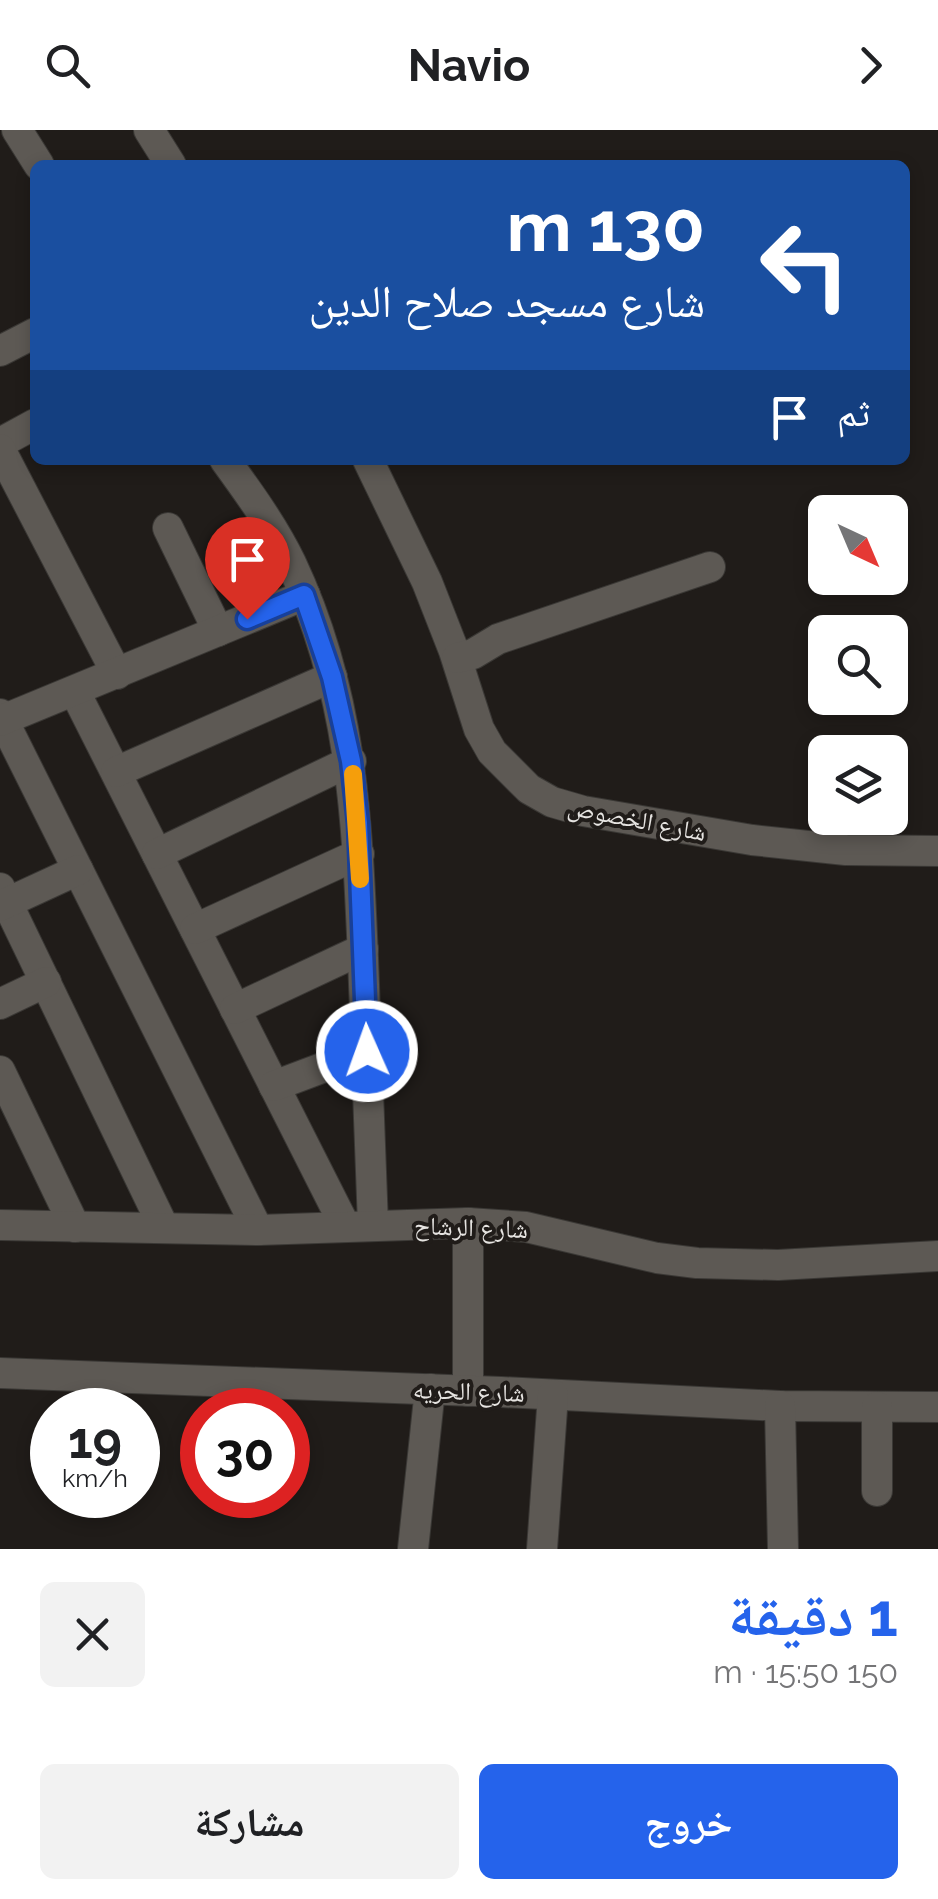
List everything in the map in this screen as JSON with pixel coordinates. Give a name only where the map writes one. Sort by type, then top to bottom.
[{"type":"street","points":[[17,130],[36,160]]},
{"type":"street","points":[[148,130],[167,160]]},
{"type":"street","points":[[30,428],[1,452],[118,674]]},
{"type":"street","points":[[229,465],[272,528],[304,595],[332,677],[351,761],[367,1051],[359,1226]]},
{"type":"street","name":"شارع الخصوص","points":[[371,465],[415,553],[457,658],[480,730],[492,752],[529,789],[552,802],[582,811],[752,840],[846,850],[938,850]]},
{"type":"street","points":[[168,528],[218,631]]},
{"type":"street","points":[[457,658],[473,654],[498,639],[710,567]]},
{"type":"street","points":[[258,1230],[1,719],[76,692],[304,595]]},
{"type":"street","points":[[116,772],[332,677]]},
{"type":"street","points":[[76,692],[274,1086],[359,1226]]},
{"type":"street","points":[[157,854],[351,761]]},
{"type":"street","points":[[195,929],[359,854]]},
{"type":"street","points":[[78,870],[2,899],[164,1228]]},
{"type":"street","points":[[235,1009],[363,949]]},
{"type":"street","points":[[0,1004],[46,982]]},
{"type":"street","points":[[274,1086],[367,1051]]},
{"type":"street","points":[[0,1071],[75,1226]]},
{"type":"street","points":[[468,1223],[468,1390]]},
{"type":"street","name":"شارع الرشاح","points":[[0,1224],[258,1230],[468,1223],[526,1226],[657,1258],[698,1263],[778,1265],[938,1256]]},
{"type":"street","name":"شارع الحريه","points":[[0,1372],[780,1406],[938,1407]]},
{"type":"street","points":[[412,1549],[430,1389]]},
{"type":"street","points":[[542,1549],[554,1395]]},
{"type":"street","points":[[780,1406],[783,1549]]},
{"type":"street","points":[[876,1407],[878,1490]]},
{"type":"slow traffic","points":[[353,774],[360,879]]},
{"type":"route","points":[[247,619],[304,595],[332,677],[355,792],[367,1051]]}]
